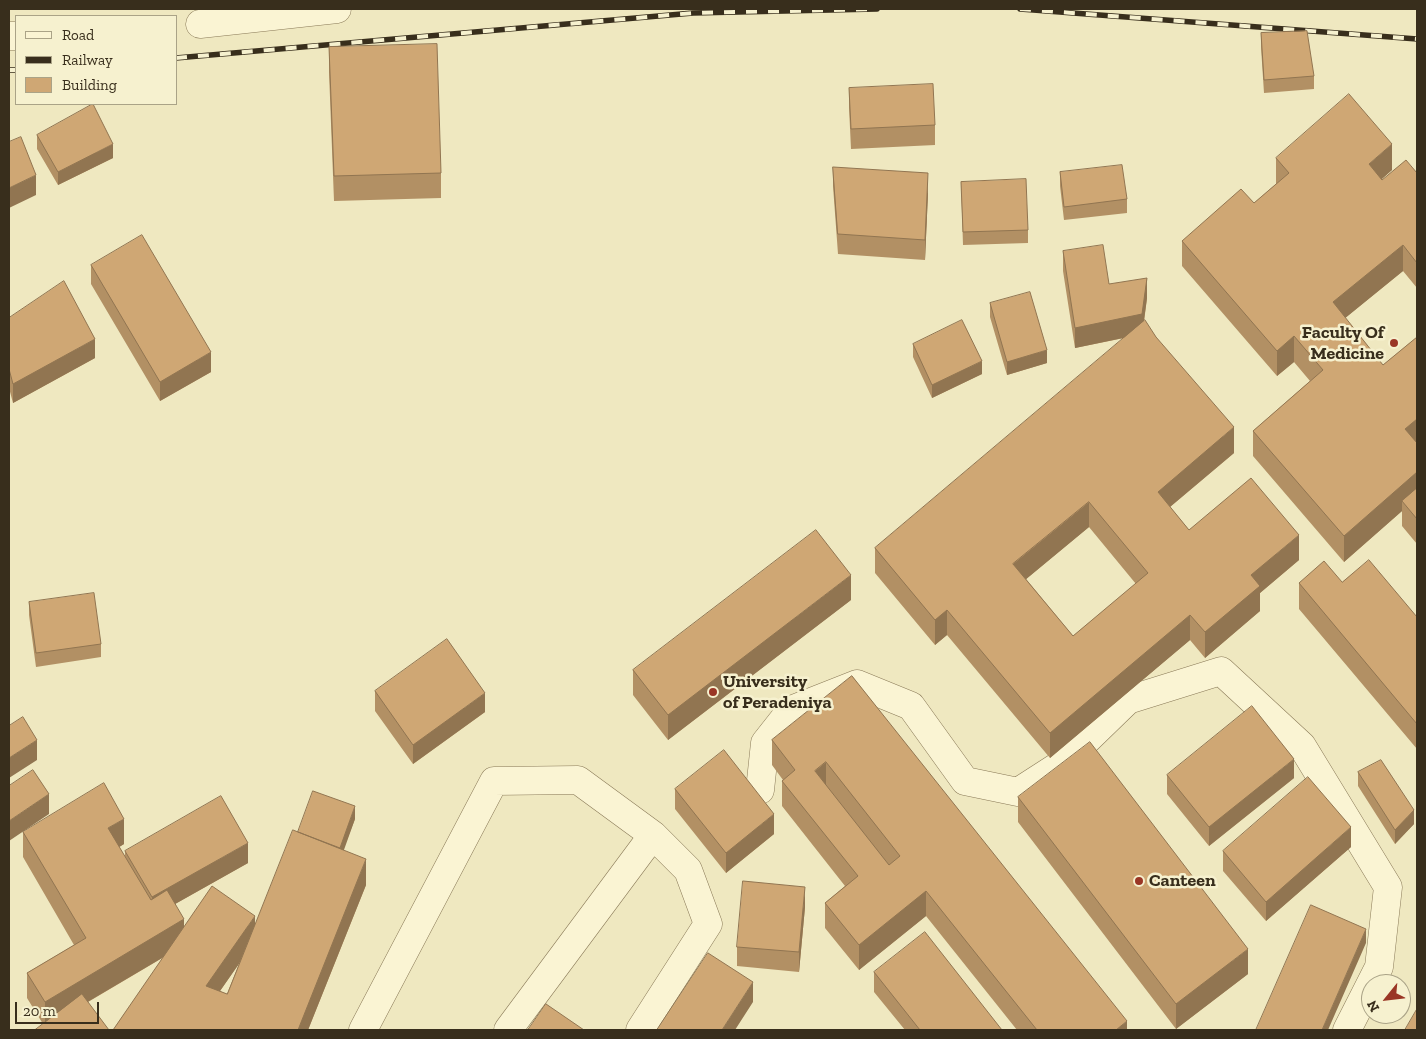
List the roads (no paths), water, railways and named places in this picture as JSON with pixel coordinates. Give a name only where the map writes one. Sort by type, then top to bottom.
[{"type":"street","points":[[190,19],[337,9]]},
{"type":"street","points":[[760,790],[765,743],[791,710],[857,684],[911,706],[965,781],[1018,792],[1064,763],[1128,700],[1221,671],[1302,746],[1388,887],[1379,967],[1347,1030]]},
{"type":"street","points":[[363,1030],[494,781],[578,780],[653,835],[688,870],[708,924],[640,1030]]},
{"type":"street","points":[[508,1030],[653,835]]},
{"type":"railway","points":[[178,58],[693,13],[877,9]]},
{"type":"railway","points":[[1020,9],[1417,39]]},
{"type":"railway","points":[[9,70],[15,70]]},
{"type":"place","name":"Faculty Of Medicine","points":[[1394,343]]},
{"type":"place","name":"University of Peradeniya","points":[[713,692]]},
{"type":"place","name":"Canteen","points":[[1139,881]]}]
